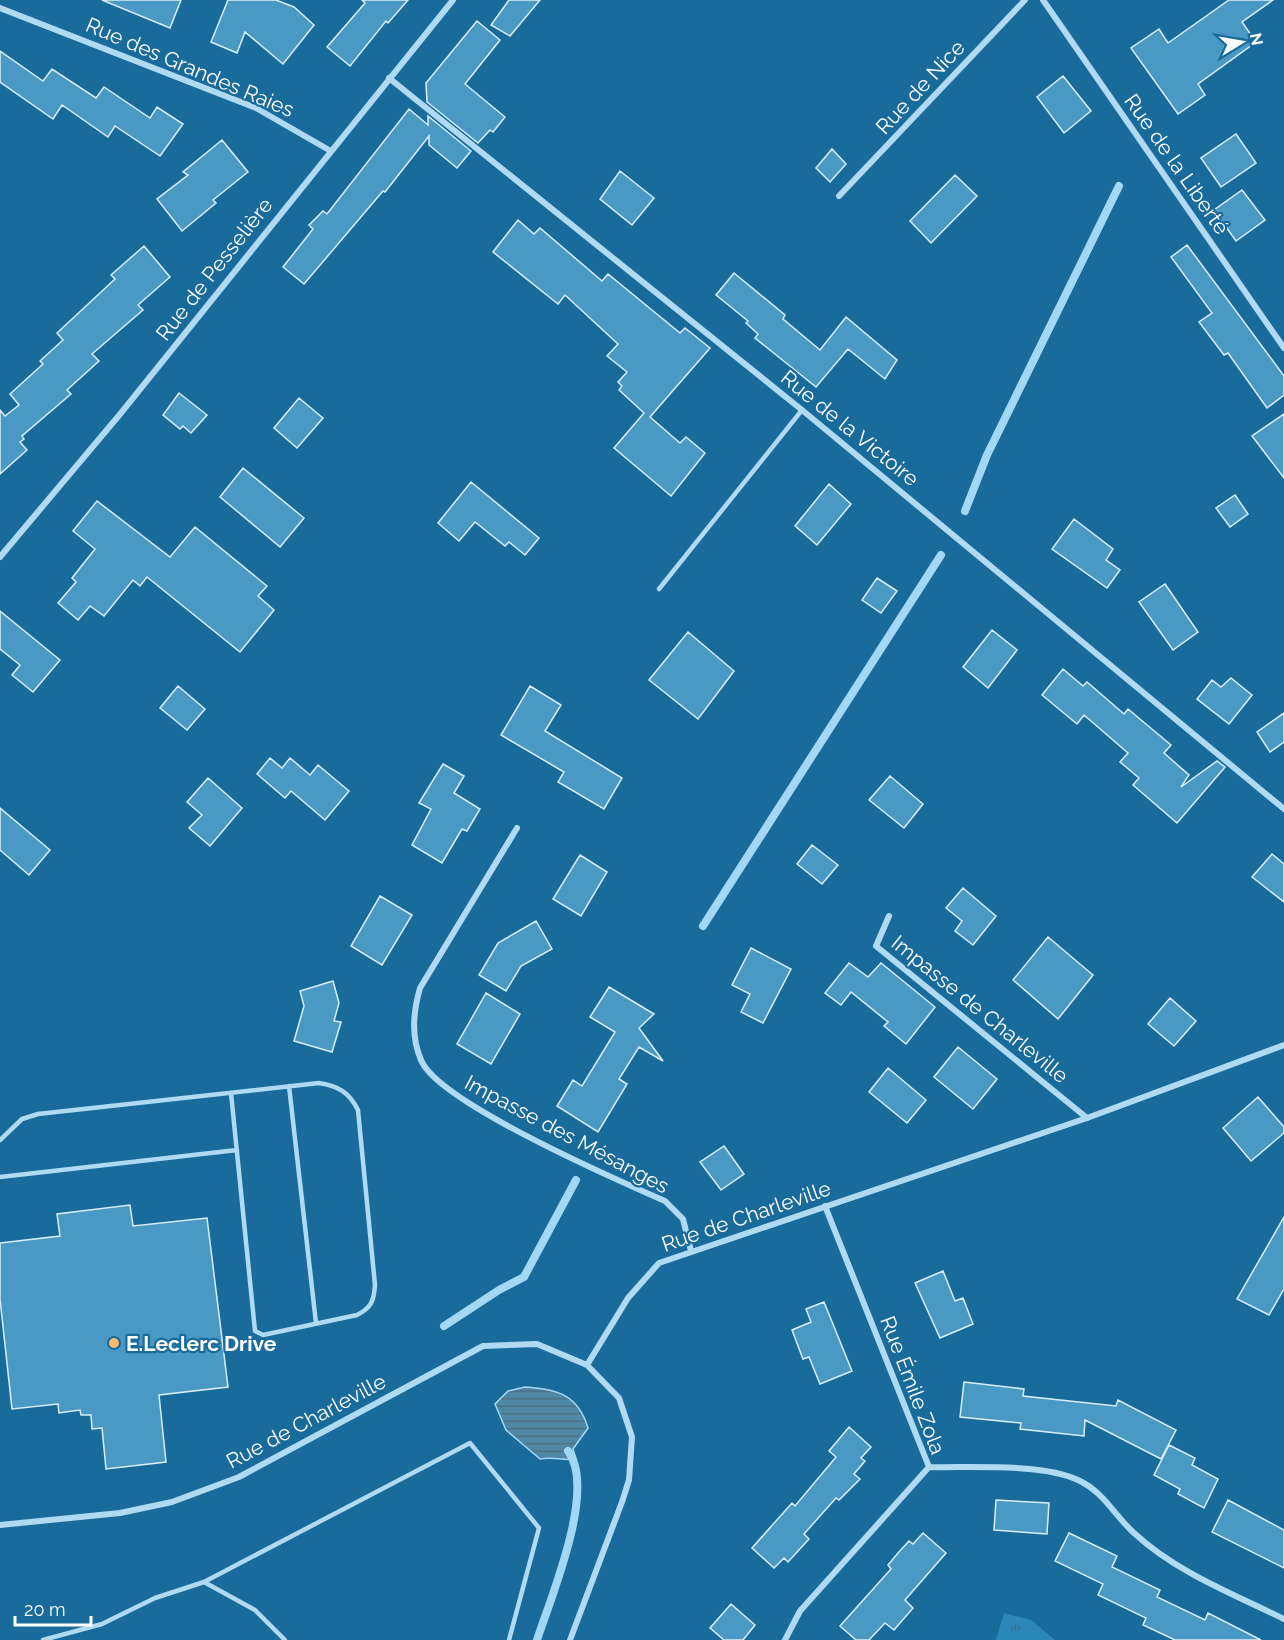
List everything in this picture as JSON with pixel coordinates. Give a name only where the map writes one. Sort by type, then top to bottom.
[{"type":"street","name":"Rue de Pesselière","points":[[0,557],[121,414],[330,150],[453,0]]},
{"type":"street","name":"Rue de Nice","points":[[839,196],[1025,0]]},
{"type":"street","name":"Rue de la Liberté","points":[[1043,0],[1284,348]]},
{"type":"street","name":"Rue des Grandes Raies","points":[[0,8],[256,108],[330,150]]},
{"type":"street","name":"Rue de la Victoire","points":[[389,78],[802,410],[1284,809]]},
{"type":"street","name":"Impasse des Mésanges","points":[[517,828],[420,988],[414,1010],[414,1033],[421,1061],[434,1079],[472,1107],[665,1201],[682,1219],[690,1251]]},
{"type":"street","name":"Impasse de Charleville","points":[[890,916],[876,946],[1087,1118]]},
{"type":"street","name":"Rue de Charleville","points":[[0,1524],[120,1513],[172,1502],[239,1477],[483,1346],[537,1344],[587,1365],[628,1298],[659,1263],[1087,1118],[1284,1045]]},
{"type":"street","name":"Rue Émile Zola","points":[[785,1640],[800,1611],[929,1467],[825,1206]]},
{"type":"street","points":[[570,1640],[629,1480],[632,1437],[619,1398],[587,1365]]},
{"type":"street","points":[[929,1467],[1042,1471],[1077,1479],[1098,1491],[1133,1533],[1186,1571],[1284,1619]]},
{"type":"lane","points":[[659,589],[802,410]]},
{"type":"lane","points":[[0,1140],[22,1119],[38,1114],[319,1083],[333,1085],[344,1090],[358,1110],[375,1285],[374,1300],[366,1310],[357,1315],[263,1335],[255,1331],[231,1093]]},
{"type":"lane","points":[[290,1086],[316,1323]]},
{"type":"lane","points":[[0,1177],[237,1150]]},
{"type":"lane","points":[[43,1640],[102,1624],[155,1598],[204,1582],[470,1443],[539,1528],[509,1640]]},
{"type":"lane","points":[[204,1582],[255,1610],[285,1640]]},
{"type":"green space","points":[[1004,1613],[1031,1620],[1055,1640],[996,1640]]},
{"type":"shaded area","points":[[525,1387],[557,1392],[579,1408],[588,1428],[573,1449],[576,1459],[540,1459],[506,1430],[495,1404],[508,1391]]},
{"type":"building","points":[[102,0],[181,0],[170,28]]},
{"type":"building","points":[[228,0],[276,0],[294,7],[314,25],[283,64],[245,32],[237,53],[211,42]]},
{"type":"building","points":[[362,0],[408,0],[388,23],[386,21],[350,66],[327,47],[365,3]]},
{"type":"building","points":[[509,0],[540,0],[510,36],[491,25]]},
{"type":"building","points":[[1229,0],[1273,0],[1242,22],[1256,42],[1198,84],[1205,95],[1178,114],[1131,48],[1159,29],[1168,43]]},
{"type":"building","points":[[477,21],[500,40],[465,84],[505,117],[493,132],[490,130],[478,143],[427,102],[426,83]]},
{"type":"building","points":[[0,51],[43,81],[52,69],[96,98],[104,87],[150,118],[157,107],[183,124],[160,156],[115,126],[108,137],[62,105],[53,119],[0,82]]},
{"type":"building","points":[[1063,76],[1091,111],[1064,133],[1037,97]]},
{"type":"building","points":[[409,109],[428,125],[428,116],[471,151],[457,168],[429,145],[429,136],[385,192],[383,191],[304,284],[283,267],[313,229],[309,225],[323,211],[327,214]]},
{"type":"building","points":[[1236,134],[1256,163],[1221,187],[1201,158]]},
{"type":"building","points":[[222,140],[248,172],[213,200],[216,203],[182,231],[157,199],[188,175],[183,172]]},
{"type":"building","points":[[832,149],[846,164],[830,182],[816,168]]},
{"type":"building","points":[[620,171],[654,198],[632,225],[600,199]]},
{"type":"building","points":[[955,175],[977,196],[931,243],[910,221]]},
{"type":"building","points":[[1242,190],[1265,220],[1236,241],[1214,210]]},
{"type":"building","points":[[518,220],[534,234],[540,228],[602,281],[608,274],[680,333],[685,328],[710,348],[650,417],[680,443],[686,437],[705,453],[671,496],[614,448],[644,413],[619,390],[622,386],[618,382],[627,372],[607,356],[618,344],[565,295],[558,304],[493,252]]},
{"type":"building","points":[[1187,245],[1284,376],[1284,395],[1267,408],[1228,353],[1224,355],[1199,322],[1212,313],[1171,257]]},
{"type":"building","points":[[144,246],[170,277],[138,305],[143,310],[92,354],[99,361],[67,390],[71,394],[22,436],[24,439],[20,442],[27,450],[0,474],[0,410],[5,416],[19,405],[10,394],[43,364],[40,361],[63,340],[57,333],[115,279],[111,275]]},
{"type":"building","points":[[734,273],[785,315],[783,319],[820,350],[846,317],[897,360],[885,379],[848,349],[816,387],[755,338],[758,334],[746,323],[748,321],[716,295]]},
{"type":"building","points":[[179,393],[207,415],[191,433],[183,426],[180,429],[163,415]]},
{"type":"building","points":[[299,398],[323,418],[297,448],[274,428]]},
{"type":"building","points":[[1284,414],[1284,478],[1252,436]]},
{"type":"building","points":[[243,468],[304,518],[280,547],[220,497]]},
{"type":"building","points":[[471,482],[539,538],[525,555],[509,542],[505,546],[475,522],[459,541],[438,523]]},
{"type":"building","points":[[829,484],[851,504],[817,545],[795,526]]},
{"type":"building","points":[[1235,495],[1248,514],[1230,527],[1216,508]]},
{"type":"building","points":[[97,501],[170,557],[195,527],[267,586],[258,596],[274,610],[240,652],[147,577],[140,586],[133,580],[104,616],[90,606],[78,620],[58,603],[76,582],[72,578],[95,549],[73,531]]},
{"type":"building","points":[[1074,519],[1113,549],[1106,560],[1120,570],[1107,588],[1052,549]]},
{"type":"building","points":[[877,578],[897,591],[881,613],[862,600]]},
{"type":"building","points":[[1165,584],[1198,632],[1173,650],[1139,602]]},
{"type":"building","points":[[0,611],[60,660],[33,692],[12,675],[20,665],[0,649]]},
{"type":"building","points":[[992,630],[1017,650],[988,688],[963,667]]},
{"type":"building","points":[[688,632],[734,671],[698,719],[649,680]]},
{"type":"building","points":[[1063,669],[1083,686],[1087,682],[1124,714],[1128,709],[1171,745],[1164,753],[1189,775],[1181,787],[1217,761],[1225,767],[1177,823],[1133,785],[1139,778],[1120,762],[1128,753],[1084,715],[1077,724],[1042,695]]},
{"type":"building","points":[[1231,678],[1252,695],[1229,724],[1197,699],[1212,680],[1221,687]]},
{"type":"building","points":[[178,686],[205,709],[187,730],[160,708]]},
{"type":"building","points":[[530,686],[561,705],[545,731],[622,778],[604,809],[558,782],[564,772],[501,735]]},
{"type":"building","points":[[1284,713],[1284,742],[1270,752],[1257,732]]},
{"type":"building","points":[[270,758],[282,768],[290,758],[310,775],[318,765],[349,791],[325,820],[291,791],[285,798],[257,774]]},
{"type":"building","points":[[443,764],[464,776],[454,793],[480,809],[467,831],[462,829],[442,863],[412,845],[431,809],[419,803]]},
{"type":"building","points":[[890,776],[923,804],[904,828],[869,800]]},
{"type":"building","points":[[208,778],[242,808],[210,846],[189,828],[202,815],[187,802]]},
{"type":"building","points":[[0,808],[50,850],[29,875],[0,850]]},
{"type":"building","points":[[812,845],[838,865],[822,884],[797,864]]},
{"type":"building","points":[[1272,854],[1284,864],[1284,902],[1252,877]]},
{"type":"building","points":[[580,855],[607,872],[581,916],[553,899]]},
{"type":"building","points":[[963,888],[996,916],[973,945],[955,931],[962,921],[946,908]]},
{"type":"building","points":[[380,896],[412,915],[382,965],[351,946]]},
{"type":"building","points":[[536,921],[552,949],[521,966],[506,991],[479,975],[498,943]]},
{"type":"building","points":[[1048,937],[1093,975],[1058,1019],[1013,980]]},
{"type":"building","points":[[751,948],[791,969],[763,1023],[741,1012],[750,994],[732,985]]},
{"type":"building","points":[[849,963],[868,977],[881,963],[935,1007],[906,1044],[884,1026],[888,1022],[851,992],[841,1005],[825,993]]},
{"type":"building","points":[[333,981],[339,1003],[334,1021],[341,1022],[332,1052],[294,1041],[304,1006],[300,991]]},
{"type":"building","points":[[609,987],[654,1014],[639,1028],[663,1061],[639,1047],[619,1079],[627,1084],[598,1132],[557,1106],[573,1080],[582,1086],[615,1032],[590,1017]]},
{"type":"building","points":[[486,993],[520,1014],[491,1064],[457,1044]]},
{"type":"building","points":[[1170,998],[1196,1021],[1174,1046],[1148,1024]]},
{"type":"building","points":[[958,1047],[997,1079],[973,1109],[934,1077]]},
{"type":"building","points":[[888,1068],[926,1100],[907,1123],[869,1092]]},
{"type":"building","points":[[1258,1097],[1284,1127],[1284,1133],[1251,1161],[1223,1128]]},
{"type":"building","points":[[724,1146],[744,1174],[721,1190],[700,1162]]},
{"type":"building","name":"E.Leclerc Drive","points":[[130,1205],[133,1226],[207,1218],[228,1387],[159,1395],[166,1462],[106,1469],[102,1428],[92,1429],[91,1415],[81,1415],[80,1410],[59,1413],[58,1404],[12,1409],[0,1299],[0,1243],[60,1236],[57,1214]]},
{"type":"building","points":[[1284,1217],[1284,1289],[1269,1315],[1237,1299]]},
{"type":"building","points":[[943,1271],[955,1301],[963,1298],[973,1324],[940,1338],[915,1283]]},
{"type":"building","points":[[824,1302],[852,1371],[820,1384],[809,1357],[803,1359],[792,1330],[811,1322],[806,1309]]},
{"type":"building","points":[[964,1382],[1024,1389],[1023,1396],[1116,1406],[1118,1400],[1176,1430],[1161,1459],[1085,1420],[1084,1436],[1020,1429],[1021,1423],[960,1417]]},
{"type":"building","points":[[849,1427],[871,1447],[861,1458],[865,1461],[854,1474],[860,1479],[839,1500],[836,1498],[804,1534],[809,1539],[788,1562],[784,1558],[774,1568],[752,1548],[792,1503],[795,1506],[836,1457],[829,1451]]},
{"type":"building","points":[[1169,1445],[1195,1458],[1192,1465],[1218,1479],[1204,1508],[1178,1494],[1180,1489],[1154,1475]]},
{"type":"building","points":[[996,1500],[1049,1503],[1047,1534],[994,1530]]},
{"type":"building","points":[[1228,1500],[1284,1530],[1284,1568],[1212,1532]]},
{"type":"building","points":[[923,1533],[946,1553],[905,1600],[913,1608],[894,1630],[885,1623],[869,1640],[856,1640],[840,1626],[891,1569],[888,1565],[898,1553],[909,1541],[913,1544]]},
{"type":"building","points":[[1069,1533],[1117,1556],[1112,1567],[1160,1590],[1157,1597],[1205,1620],[1208,1613],[1261,1640],[1175,1640],[1143,1625],[1146,1618],[1098,1595],[1103,1584],[1055,1561]]},
{"type":"building","points":[[731,1604],[755,1625],[743,1640],[724,1640],[710,1628]]},
{"type":"waterway","points":[[965,511],[987,455],[1119,186]]},
{"type":"waterway","points":[[703,926],[941,555]]},
{"type":"waterway","points":[[444,1326],[499,1290],[524,1277],[576,1180]]},
{"type":"waterway","points":[[537,1640],[561,1571],[575,1516],[576,1468],[568,1451]]},
{"type":"place","name":"E.Leclerc Drive","points":[[114,1343]]}]
